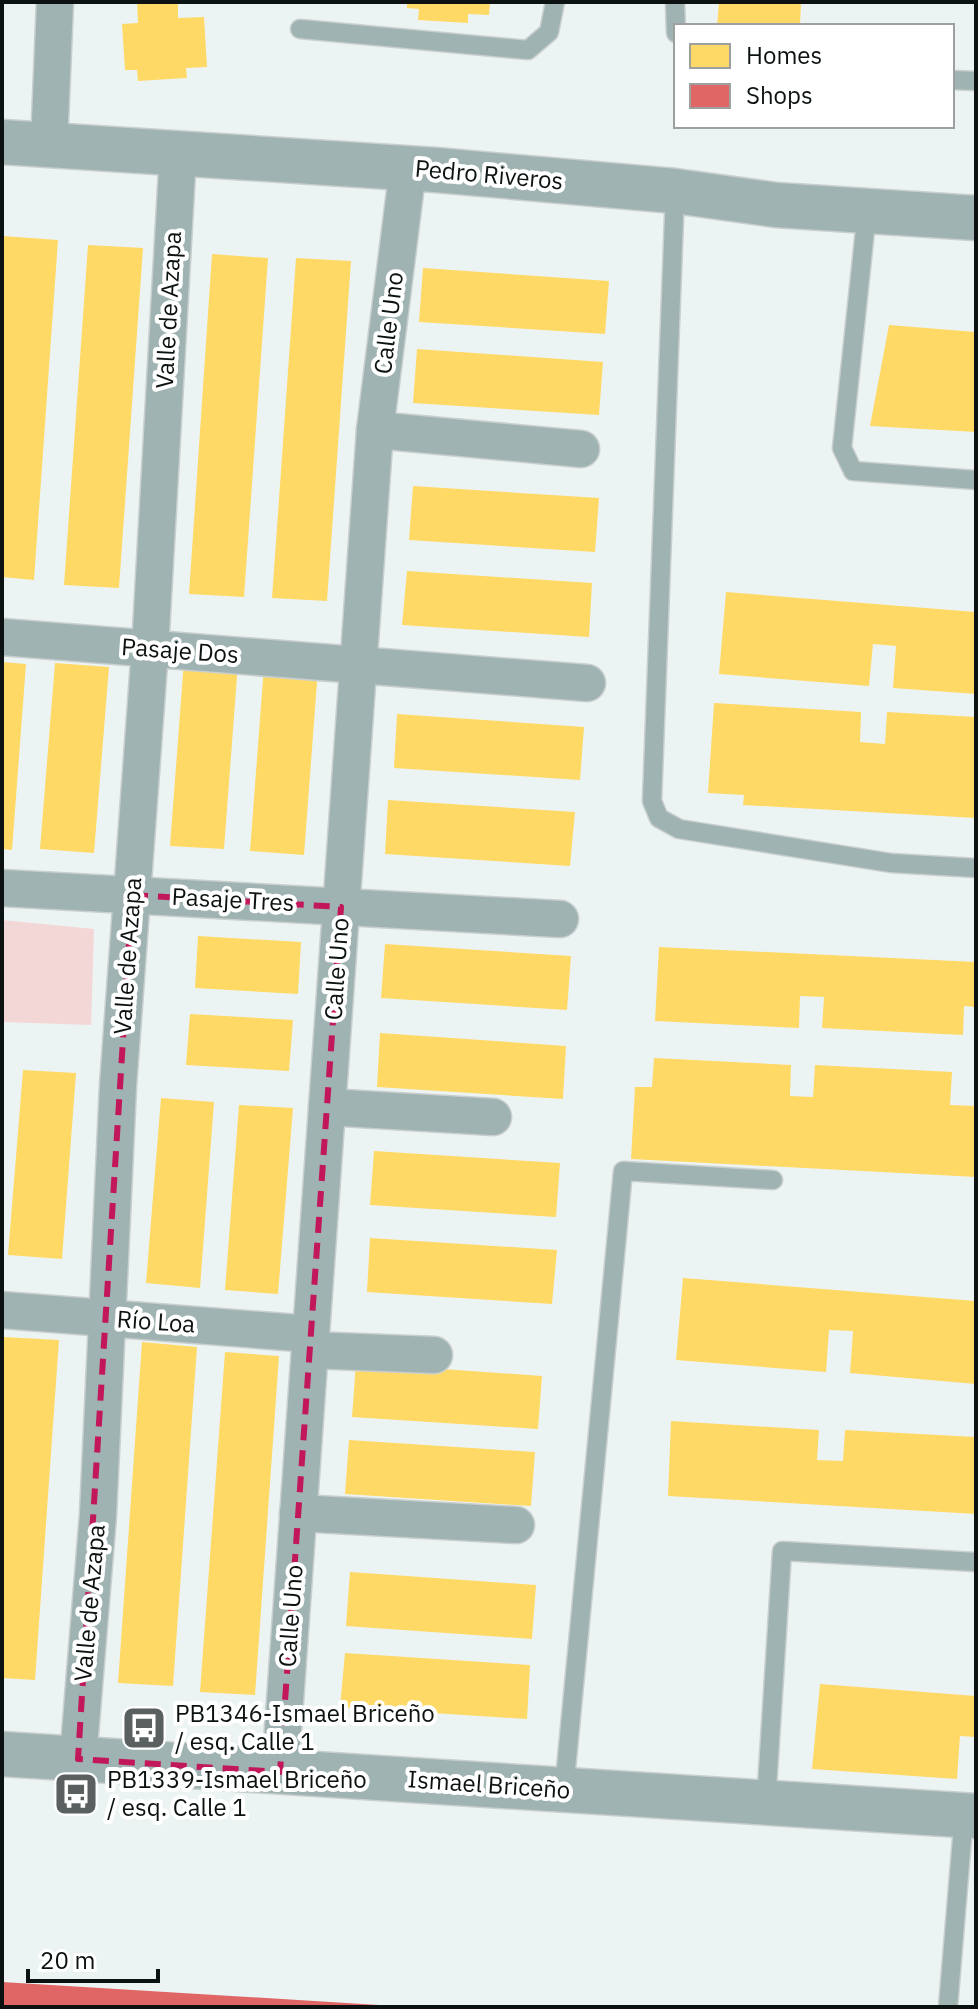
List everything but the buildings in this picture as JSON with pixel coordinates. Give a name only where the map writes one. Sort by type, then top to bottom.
[{"type":"street","points":[[49,145],[55,2]]},
{"type":"street","name":"Pedro Riveros","points":[[2,142],[408,168],[675,191],[776,205],[976,218]]},
{"type":"street","name":"Valle de Azapa","points":[[78,1759],[98,1515],[105,1318],[150,649],[178,153]]},
{"type":"street","name":"Calle Uno","points":[[280,1772],[375,430],[408,168]]},
{"type":"street","points":[[375,430],[581,449]]},
{"type":"street","name":"Pasaje Dos","points":[[2,637],[587,683]]},
{"type":"street","name":"Pasaje Tres","points":[[2,888],[560,919]]},
{"type":"street","points":[[327,1107],[493,1117]]},
{"type":"street","name":"Río Loa","points":[[2,1310],[105,1318],[434,1355]]},
{"type":"street","points":[[298,1513],[516,1525]]},
{"type":"street","name":"Ismael Briceño","points":[[2,1754],[970,1816]]},
{"type":"lane","points":[[300,29],[528,50],[549,32],[555,2]]},
{"type":"lane","points":[[675,2],[676,24]]},
{"type":"lane","points":[[954,80],[976,81]]},
{"type":"lane","points":[[675,191],[652,801],[659,818],[679,829],[876,860],[976,868]]},
{"type":"lane","points":[[867,211],[842,448],[853,471],[976,480]]},
{"type":"lane","points":[[564,1790],[623,1171],[773,1180]]},
{"type":"lane","points":[[766,1803],[782,1551],[976,1562]]},
{"type":"lane","points":[[948,2007],[970,1816]]},
{"type":"highlighted area","points":[[132,895],[341,907],[280,1772],[78,1759]]},
{"type":"shaded area","points":[[2,920],[94,929],[91,1025],[2,1022]]},
{"type":"place","name":"PB1346-Ismael Briceño / esq. Calle 1","points":[[144,1728]]},
{"type":"place","name":"PB1339-Ismael Briceño / esq. Calle 1","points":[[76,1794]]}]
